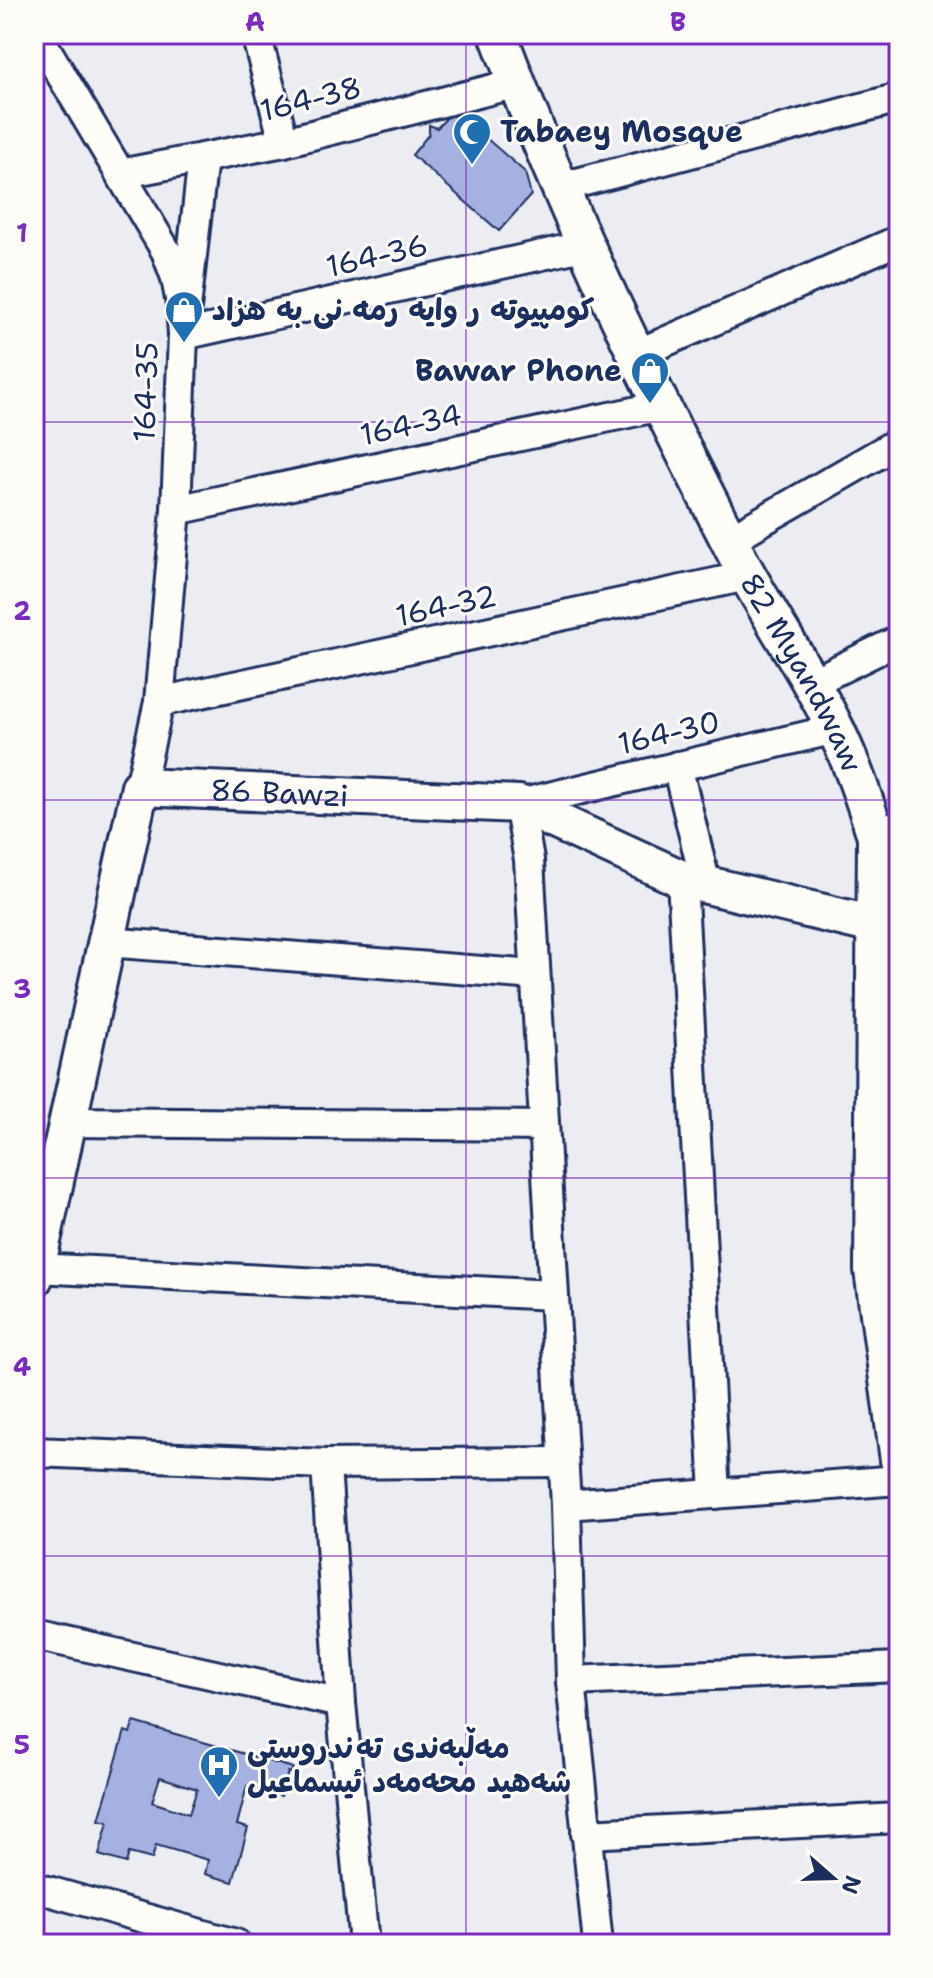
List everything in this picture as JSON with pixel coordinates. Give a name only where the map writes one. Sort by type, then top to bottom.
[{"type":"street","name":"164-35","points":[[37,34],[166,251],[179,291],[183,335],[176,510],[159,702],[140,787]]},
{"type":"street","points":[[256,34],[284,142]]},
{"type":"street","name":"82 Myandwaw","points":[[498,34],[587,245],[661,406],[747,576],[811,683],[836,729],[857,779],[887,830],[887,925],[873,1270],[899,1460]]},
{"type":"street","name":"164-38","points":[[120,174],[284,142],[517,83]]},
{"type":"street","points":[[562,187],[899,98]]},
{"type":"street","points":[[183,335],[203,158]]},
{"type":"street","points":[[637,354],[899,240]]},
{"type":"street","name":"164-36","points":[[183,335],[587,245]]},
{"type":"street","name":"164-34","points":[[176,510],[661,406]]},
{"type":"street","points":[[729,540],[899,442]]},
{"type":"street","name":"164-32","points":[[159,702],[747,576]]},
{"type":"street","points":[[811,683],[899,640]]},
{"type":"street","name":"164-30","points":[[519,804],[836,729]]},
{"type":"street","points":[[677,766],[694,882],[715,1494]]},
{"type":"street","points":[[140,787],[35,1273],[553,1295]]},
{"type":"street","name":"86 Bawzi","points":[[140,787],[519,804],[694,882],[887,925]]},
{"type":"street","points":[[519,804],[529,860],[566,1505],[571,1681],[598,1944]]},
{"type":"street","points":[[106,942],[535,975]]},
{"type":"street","points":[[67,1122],[544,1126]]},
{"type":"street","points":[[34,1452],[326,1464],[562,1462]]},
{"type":"street","points":[[326,1464],[341,1703],[364,1944]]},
{"type":"street","points":[[566,1505],[899,1480]]},
{"type":"street","points":[[34,1635],[341,1703]]},
{"type":"street","points":[[571,1681],[899,1667]]},
{"type":"street","points":[[586,1834],[899,1818]]},
{"type":"street","points":[[34,1887],[236,1944]]},
{"type":"building","points":[[454,110],[525,172],[531,195],[499,231],[412,155],[429,134],[429,125],[437,128]]},
{"type":"building","name":"مەڵبەندی تەندروستی شەهید محەمەد ئیسماعیل","points":[[134,1722],[293,1768],[291,1773],[288,1772],[281,1796],[247,1786],[237,1825],[248,1828],[233,1882],[205,1874],[208,1860],[156,1845],[152,1859],[129,1853],[126,1863],[99,1855],[108,1822],[99,1820],[125,1731],[130,1733]],"holes":[[[160,1777],[197,1789],[189,1814],[152,1802]]]},
{"type":"place","name":"Tabaey Mosque","points":[[472,166]]},
{"type":"place","name":"کومپیوته ر وایه رمه نی به هزاد","points":[[184,344]]},
{"type":"place","name":"Bawar Phone","points":[[650,405]]},
{"type":"place","name":"مەڵبەندی تەندروستی شەهید محەمەد ئیسماعیل","points":[[219,1799]]}]
